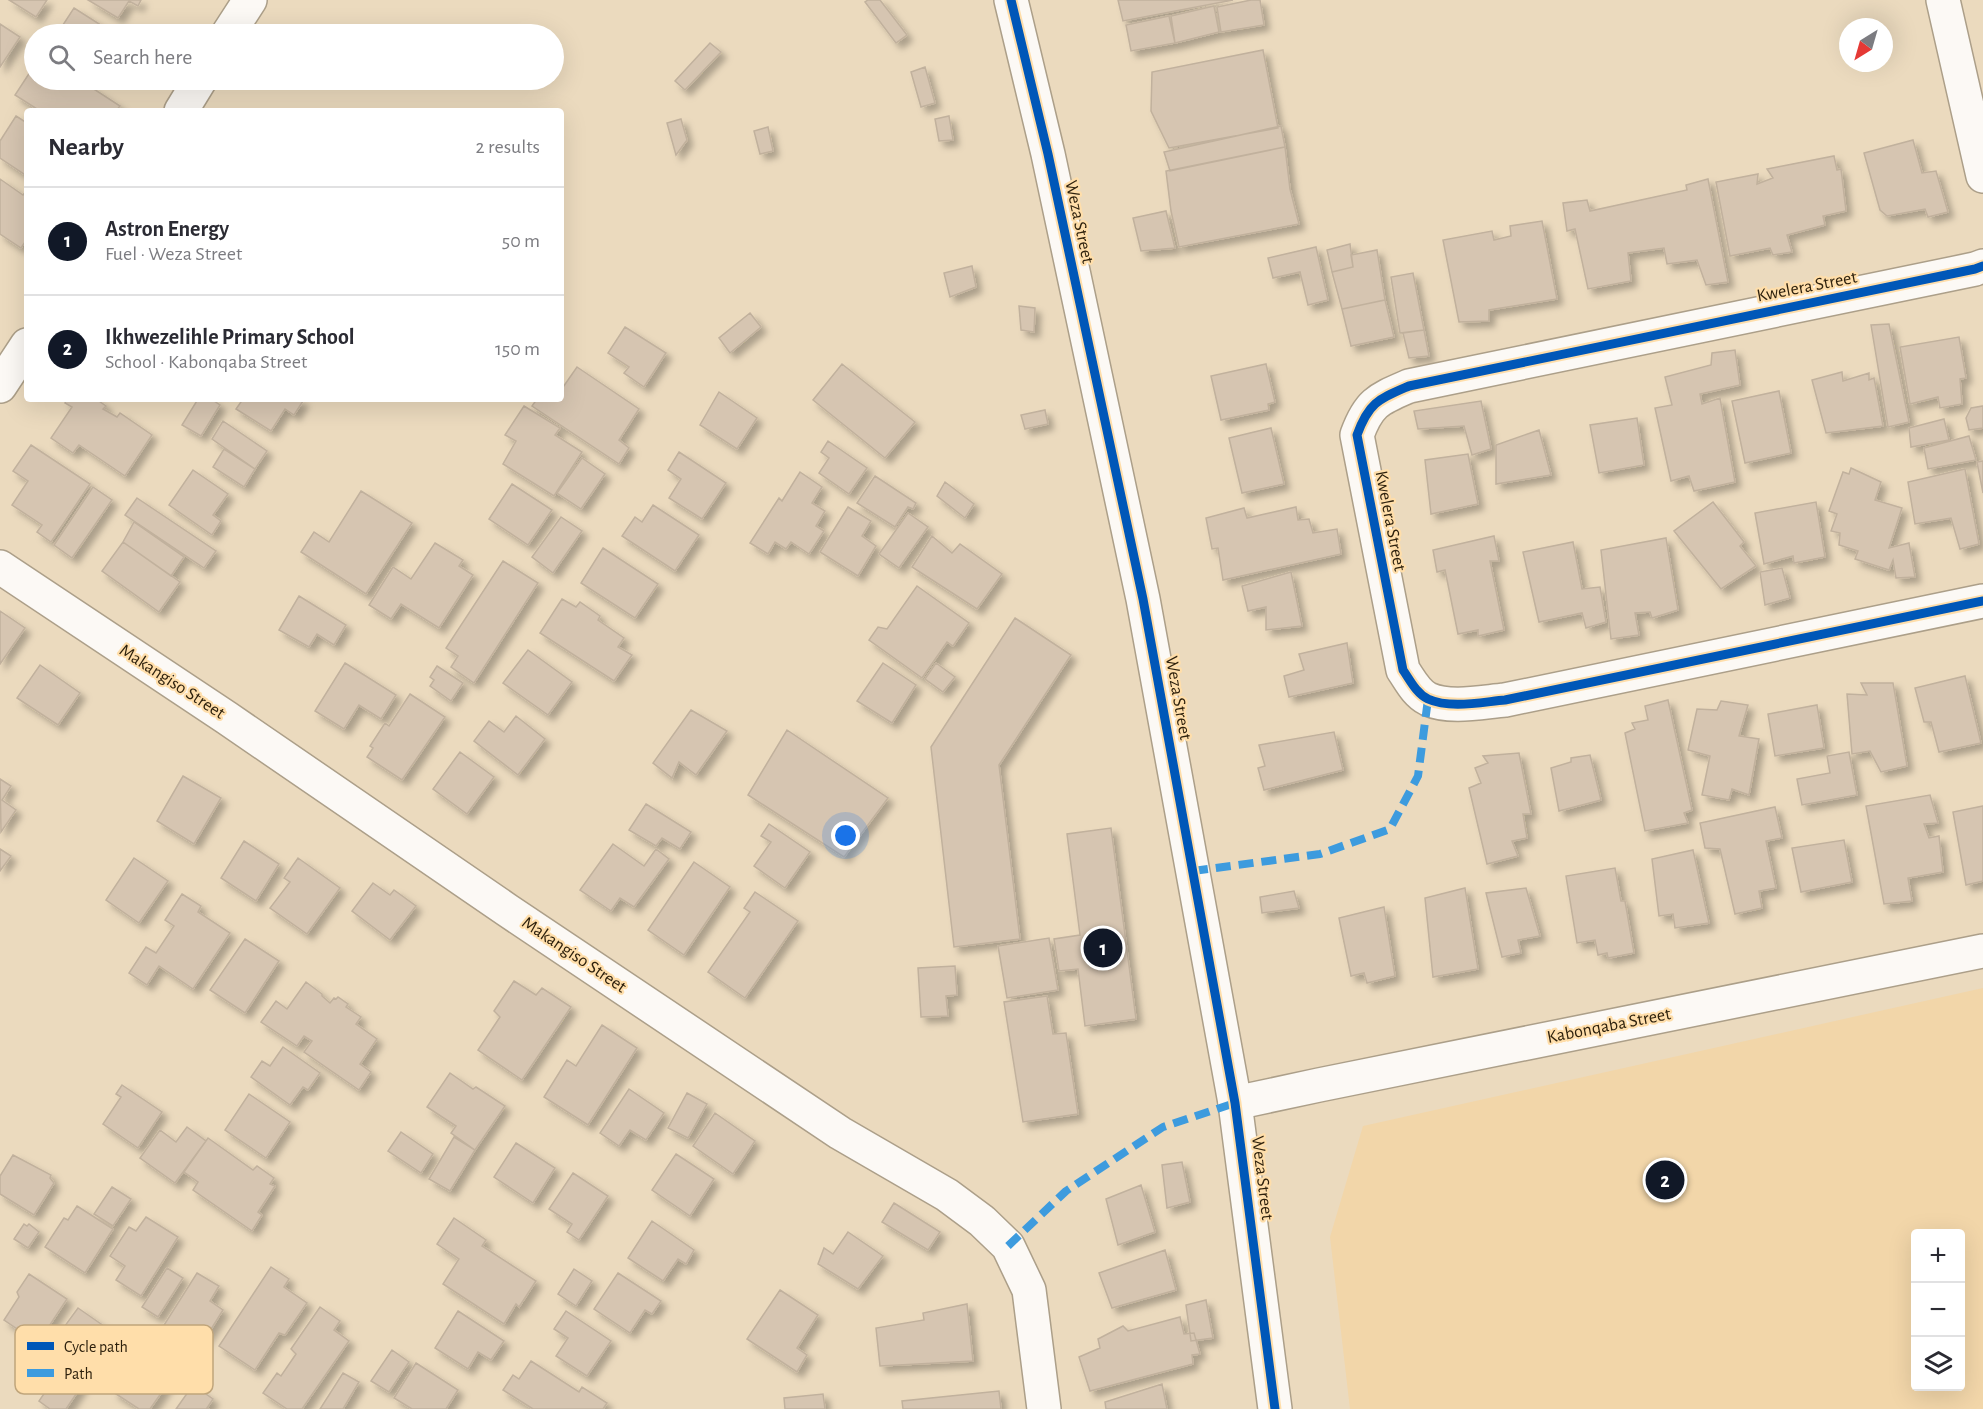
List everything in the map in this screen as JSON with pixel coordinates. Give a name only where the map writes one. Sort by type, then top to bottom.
[{"type":"street","points":[[234,24],[250,0]]},
{"type":"street","name":"Weza Street","points":[[1011,0],[1048,154],[1143,599],[1235,1103],[1275,1409]]},
{"type":"street","points":[[1943,0],[1983,176]]},
{"type":"street","points":[[183,108],[194,90]]},
{"type":"street","name":"Kwelera Street","points":[[1983,266],[1915,283],[1755,313],[1409,386],[1378,400],[1364,417],[1357,435],[1403,670],[1414,687],[1428,699],[1447,703],[1505,700],[1983,602]]},
{"type":"street","points":[[0,386],[24,350]]},
{"type":"street","name":"Makangiso Street","points":[[0,567],[840,1133],[946,1195],[982,1221],[1008,1246],[1029,1290],[1044,1409]]},
{"type":"street","name":"Kabonqaba Street","points":[[1235,1103],[1983,951]]},
{"type":"shaded area","points":[[1983,988],[1983,1409],[1350,1409],[1330,1237],[1363,1126]]},
{"type":"building","points":[[9,0],[47,0],[36,17]]},
{"type":"building","points":[[88,0],[141,0],[138,6],[129,1],[118,18]]},
{"type":"building","points":[[880,0],[907,35],[896,43],[865,2]]},
{"type":"building","points":[[1118,0],[1233,0],[1123,21]]},
{"type":"building","points":[[1260,0],[1264,25],[1221,32],[1217,7]]},
{"type":"building","points":[[1214,6],[1219,32],[1175,43],[1171,16]]},
{"type":"building","points":[[74,8],[99,24],[64,24]]},
{"type":"building","points":[[1169,16],[1175,43],[1131,51],[1126,25]]},
{"type":"building","points":[[0,24],[20,37],[0,67]]},
{"type":"building","points":[[710,43],[721,52],[685,90],[675,81]]},
{"type":"building","points":[[1263,50],[1278,128],[1169,148],[1151,111],[1152,72]]},
{"type":"building","points":[[925,67],[935,103],[921,107],[911,72]]},
{"type":"building","points":[[24,81],[24,90],[95,90],[120,106],[118,108],[35,108],[15,95]]},
{"type":"building","points":[[16,116],[24,121],[24,174],[0,158],[0,141]]},
{"type":"building","points":[[949,116],[953,140],[939,141],[935,119]]},
{"type":"building","points":[[681,119],[687,140],[676,155],[667,123]]},
{"type":"building","points":[[1281,126],[1285,147],[1170,171],[1164,152]]},
{"type":"building","points":[[768,127],[773,151],[760,154],[754,131]]},
{"type":"building","points":[[1913,140],[1922,173],[1936,171],[1948,212],[1928,217],[1925,209],[1887,216],[1880,210],[1864,153]]},
{"type":"building","points":[[1285,147],[1290,189],[1299,224],[1179,247],[1171,211],[1166,171]]},
{"type":"building","points":[[1834,156],[1837,170],[1841,169],[1846,211],[1823,216],[1825,225],[1787,235],[1792,252],[1773,255],[1770,248],[1730,256],[1716,182],[1758,174],[1757,184],[1773,178],[1767,169]]},
{"type":"building","points":[[0,179],[24,194],[24,244],[21,248],[0,234]]},
{"type":"building","points":[[1708,179],[1728,282],[1706,285],[1697,260],[1667,264],[1664,248],[1628,253],[1631,281],[1588,289],[1575,229],[1567,231],[1563,203],[1587,200],[1590,211],[1687,190],[1686,185]]},
{"type":"building","points":[[1166,211],[1175,248],[1141,251],[1133,218]]},
{"type":"building","points":[[1542,221],[1557,299],[1489,310],[1489,321],[1459,322],[1443,240],[1492,231],[1494,240],[1511,236],[1510,226]]},
{"type":"building","points":[[1350,244],[1353,267],[1332,272],[1327,250]]},
{"type":"building","points":[[1316,247],[1328,300],[1308,305],[1300,272],[1273,278],[1268,258]]},
{"type":"building","points":[[1377,250],[1385,300],[1342,309],[1332,272],[1353,267],[1351,255]]},
{"type":"building","points":[[972,266],[976,287],[950,297],[944,273]]},
{"type":"building","points":[[1413,273],[1424,330],[1400,333],[1391,277]]},
{"type":"building","points":[[1385,300],[1394,337],[1351,346],[1342,309]]},
{"type":"building","points":[[1019,306],[1035,308],[1034,332],[1021,330]]},
{"type":"building","points":[[750,313],[761,327],[730,353],[719,338]]},
{"type":"building","points":[[1889,324],[1909,422],[1888,427],[1871,325]]},
{"type":"building","points":[[625,327],[666,353],[644,387],[624,373],[629,367],[608,353]]},
{"type":"building","points":[[1424,330],[1429,356],[1409,358],[1403,333]]},
{"type":"building","points":[[1959,337],[1966,378],[1960,379],[1962,404],[1940,408],[1938,397],[1910,404],[1900,347]]},
{"type":"building","points":[[1735,350],[1740,385],[1700,394],[1702,404],[1720,398],[1735,482],[1694,491],[1689,476],[1671,481],[1655,408],[1672,405],[1665,377],[1711,365],[1712,353]]},
{"type":"building","points":[[842,364],[915,422],[885,458],[813,400]]},
{"type":"building","points":[[1266,364],[1275,402],[1268,404],[1269,410],[1221,420],[1211,376]]},
{"type":"building","points":[[577,367],[639,409],[619,440],[629,448],[619,464],[532,406],[535,402],[564,402],[564,386]]},
{"type":"building","points":[[1842,372],[1843,381],[1869,373],[1869,380],[1874,378],[1883,426],[1826,433],[1812,380]]},
{"type":"building","points":[[1779,391],[1791,453],[1745,463],[1732,401]]},
{"type":"building","points":[[719,392],[757,418],[737,449],[700,425]]},
{"type":"building","points":[[1481,401],[1491,449],[1472,455],[1464,426],[1418,429],[1414,411]]},
{"type":"building","points":[[100,402],[106,406],[103,409],[117,417],[120,413],[152,435],[125,476],[79,445],[73,453],[51,438],[72,407],[65,403]]},
{"type":"building","points":[[196,402],[216,402],[220,405],[201,436],[182,425]]},
{"type":"building","points":[[241,402],[302,402],[294,415],[285,409],[271,431],[236,409]]},
{"type":"building","points":[[524,406],[560,428],[555,435],[582,452],[554,496],[503,464],[516,441],[505,435]]},
{"type":"building","points":[[1983,406],[1983,428],[1969,430],[1966,418],[1971,408]]},
{"type":"building","points":[[1045,410],[1048,424],[1025,429],[1021,415]]},
{"type":"building","points":[[1637,418],[1644,465],[1599,473],[1590,425]]},
{"type":"building","points":[[1944,419],[1949,440],[1911,447],[1909,428]]},
{"type":"building","points":[[223,421],[267,451],[255,469],[212,439]]},
{"type":"building","points":[[1271,428],[1284,484],[1242,493],[1229,438]]},
{"type":"building","points":[[1539,430],[1551,475],[1496,484],[1496,445]]},
{"type":"building","points":[[1969,436],[1976,460],[1928,469],[1924,448]]},
{"type":"building","points":[[828,441],[867,468],[849,494],[819,473],[829,458],[821,452]]},
{"type":"building","points":[[31,445],[90,484],[51,542],[37,532],[42,525],[12,505],[28,481],[13,471]]},
{"type":"building","points":[[224,449],[255,469],[244,487],[213,467]]},
{"type":"building","points":[[679,452],[726,483],[702,519],[669,498],[681,479],[668,470]]},
{"type":"building","points":[[1468,454],[1478,504],[1431,514],[1425,460]]},
{"type":"building","points":[[582,458],[605,474],[581,509],[557,493]]},
{"type":"building","points":[[1983,461],[1983,493],[1977,462]]},
{"type":"building","points":[[1851,468],[1881,482],[1875,500],[1902,508],[1889,548],[1909,543],[1915,577],[1896,578],[1893,560],[1889,570],[1855,559],[1858,551],[1839,545],[1840,533],[1831,531],[1837,514],[1829,511],[1843,472],[1849,474]]},
{"type":"building","points":[[1965,469],[1979,544],[1960,549],[1951,518],[1915,524],[1908,482]]},
{"type":"building","points":[[193,470],[228,494],[213,515],[221,521],[212,535],[169,505]]},
{"type":"building","points":[[800,472],[822,487],[812,503],[825,511],[816,526],[824,531],[809,554],[791,542],[786,549],[775,542],[768,554],[750,543],[779,498],[782,501]]},
{"type":"building","points":[[875,476],[916,503],[913,509],[908,507],[895,527],[857,503]]},
{"type":"building","points":[[945,482],[974,504],[965,518],[937,496]]},
{"type":"building","points":[[512,484],[552,510],[528,545],[489,519]]},
{"type":"building","points":[[93,487],[112,500],[72,558],[54,545]]},
{"type":"building","points":[[361,491],[412,523],[366,594],[301,552],[314,532],[329,542]]},
{"type":"building","points":[[137,498],[216,551],[204,568],[125,515]]},
{"type":"building","points":[[1713,502],[1744,542],[1740,546],[1756,566],[1721,589],[1674,531]]},
{"type":"building","points":[[1816,502],[1825,557],[1794,563],[1793,556],[1764,564],[1755,513]]},
{"type":"building","points":[[653,505],[699,535],[675,571],[622,536],[635,517],[642,522]]},
{"type":"building","points":[[848,507],[871,521],[862,536],[876,546],[858,576],[820,552]]},
{"type":"building","points":[[1296,507],[1298,520],[1309,519],[1313,533],[1337,529],[1341,554],[1223,580],[1218,548],[1212,549],[1206,518],[1244,508],[1247,518]]},
{"type":"building","points":[[908,513],[928,527],[899,568],[879,554]]},
{"type":"building","points":[[561,517],[582,531],[553,573],[532,557]]},
{"type":"building","points":[[134,522],[184,557],[171,576],[123,542]]},
{"type":"building","points":[[932,536],[952,553],[960,544],[1002,574],[977,609],[912,567]]},
{"type":"building","points":[[1494,536],[1499,561],[1490,561],[1504,630],[1478,636],[1478,630],[1458,634],[1445,570],[1437,572],[1433,550]]},
{"type":"building","points":[[1666,538],[1678,610],[1652,618],[1650,612],[1635,613],[1639,635],[1611,639],[1601,550]]},
{"type":"building","points":[[123,542],[180,582],[159,612],[102,571]]},
{"type":"building","points":[[1573,542],[1582,589],[1600,587],[1606,622],[1586,628],[1582,613],[1539,622],[1523,552]]},
{"type":"building","points":[[435,543],[463,560],[459,566],[473,575],[439,628],[401,604],[391,619],[369,605],[393,567],[411,579]]},
{"type":"building","points":[[603,548],[658,584],[635,618],[581,583]]},
{"type":"building","points":[[503,561],[538,583],[474,683],[451,667],[458,656],[446,648]]},
{"type":"building","points":[[1782,568],[1790,598],[1765,605],[1760,572]]},
{"type":"building","points":[[1291,572],[1302,626],[1266,630],[1266,607],[1248,611],[1242,586]]},
{"type":"building","points":[[917,586],[969,623],[953,646],[947,642],[922,678],[869,640],[878,627],[887,629]]},
{"type":"building","points":[[299,596],[346,625],[334,645],[317,634],[309,647],[279,630]]},
{"type":"building","points":[[562,599],[576,607],[580,602],[600,616],[598,620],[624,638],[618,647],[632,655],[614,681],[540,633]]},
{"type":"building","points":[[0,611],[25,628],[0,664]]},
{"type":"building","points":[[1015,618],[1071,655],[999,765],[1020,939],[954,947],[931,747]]},
{"type":"building","points":[[1347,643],[1353,683],[1289,697],[1284,676],[1304,670],[1299,654]]},
{"type":"building","points":[[528,650],[572,682],[548,715],[503,683]]},
{"type":"building","points":[[345,663],[396,695],[381,719],[359,705],[344,729],[315,711]]},
{"type":"building","points":[[883,663],[916,685],[892,723],[857,701]]},
{"type":"building","points":[[936,663],[955,677],[943,692],[925,679]]},
{"type":"building","points":[[40,665],[80,693],[58,725],[17,698]]},
{"type":"building","points":[[437,666],[463,683],[451,701],[430,686],[434,680],[430,677]]},
{"type":"building","points":[[1965,676],[1981,743],[1939,752],[1931,722],[1924,722],[1915,688]]},
{"type":"building","points":[[1861,683],[1893,683],[1907,766],[1881,772],[1870,751],[1852,754],[1847,694],[1867,695]]},
{"type":"building","points":[[410,694],[445,717],[402,780],[367,757],[373,748],[370,746],[385,723],[389,726]]},
{"type":"building","points":[[1668,700],[1692,810],[1684,813],[1688,823],[1645,831],[1625,733],[1635,729],[1632,723],[1648,720],[1645,706]]},
{"type":"building","points":[[1721,701],[1748,705],[1739,736],[1759,739],[1749,795],[1732,789],[1729,800],[1702,795],[1710,756],[1688,750],[1697,709],[1717,710]]},
{"type":"building","points":[[1817,705],[1824,748],[1775,756],[1768,714]]},
{"type":"building","points":[[691,710],[727,731],[696,775],[679,762],[672,778],[653,763]]},
{"type":"building","points":[[516,716],[545,739],[518,775],[474,741],[489,721],[504,732]]},
{"type":"building","points":[[787,730],[888,798],[844,857],[748,795]]},
{"type":"building","points":[[1334,732],[1343,770],[1264,790],[1258,768],[1265,766],[1259,745]]},
{"type":"building","points":[[460,752],[494,777],[467,814],[433,789]]},
{"type":"building","points":[[1849,752],[1857,795],[1802,805],[1797,779],[1830,773],[1827,756]]},
{"type":"building","points":[[1519,753],[1531,814],[1523,814],[1527,838],[1512,841],[1518,856],[1487,864],[1469,788],[1481,783],[1475,768],[1488,763],[1483,756]]},
{"type":"building","points":[[1590,755],[1601,800],[1559,811],[1551,768],[1571,762],[1571,758]]},
{"type":"building","points":[[183,776],[221,798],[194,844],[157,821]]},
{"type":"building","points":[[0,779],[11,786],[2,800],[16,810],[1,832]]},
{"type":"building","points":[[1930,795],[1938,823],[1924,824],[1929,838],[1939,836],[1943,872],[1908,878],[1912,901],[1884,904],[1866,806]]},
{"type":"building","points":[[646,804],[691,832],[680,849],[662,838],[656,846],[629,830]]},
{"type":"building","points":[[1983,806],[1983,881],[1966,885],[1953,812]]},
{"type":"building","points":[[1775,807],[1782,838],[1766,841],[1776,888],[1759,891],[1762,908],[1735,914],[1720,849],[1705,848],[1700,823]]},
{"type":"building","points":[[769,824],[810,852],[785,888],[754,866],[771,842],[761,836]]},
{"type":"building","points":[[1111,828],[1136,1019],[1085,1026],[1078,969],[1059,971],[1054,939],[1080,935],[1067,834]]},
{"type":"building","points":[[1844,840],[1852,882],[1801,892],[1792,848]]},
{"type":"building","points":[[244,841],[279,864],[256,901],[221,878]]},
{"type":"building","points":[[613,844],[644,866],[656,849],[669,859],[634,907],[620,898],[611,911],[580,890]]},
{"type":"building","points":[[0,849],[11,856],[0,871]]},
{"type":"building","points":[[1693,850],[1709,923],[1675,928],[1673,914],[1659,916],[1652,859]]},
{"type":"building","points":[[134,858],[168,881],[139,923],[106,900]]},
{"type":"building","points":[[298,858],[340,888],[307,934],[270,908],[290,882],[284,878]]},
{"type":"building","points":[[694,862],[730,887],[684,955],[648,930]]},
{"type":"building","points":[[1615,868],[1621,901],[1625,901],[1634,953],[1608,958],[1607,953],[1598,955],[1595,940],[1577,943],[1566,876]]},
{"type":"building","points":[[373,883],[390,895],[394,890],[416,906],[390,940],[352,911]]},
{"type":"building","points":[[1465,888],[1478,969],[1433,977],[1425,898]]},
{"type":"building","points":[[1526,888],[1540,936],[1518,940],[1521,953],[1502,957],[1486,893]]},
{"type":"building","points":[[1294,891],[1299,908],[1262,913],[1260,897]]},
{"type":"building","points":[[755,892],[798,921],[745,998],[708,972],[750,912],[744,908]]},
{"type":"building","points":[[182,894],[201,906],[198,912],[230,933],[193,989],[159,966],[147,985],[129,973],[146,947],[156,953],[174,926],[165,920]]},
{"type":"building","points":[[1384,907],[1395,976],[1367,983],[1364,973],[1351,976],[1339,918]]},
{"type":"building","points":[[1049,938],[1058,990],[1007,998],[998,946]]},
{"type":"building","points":[[245,939],[279,961],[245,1013],[210,990]]},
{"type":"building","points":[[955,966],[957,995],[946,996],[948,1016],[921,1017],[918,968]]},
{"type":"building","points":[[514,981],[536,995],[542,988],[571,1007],[522,1080],[478,1050],[500,1017],[494,1011]]},
{"type":"building","points":[[306,982],[330,1003],[338,997],[348,1004],[346,1007],[361,1017],[356,1024],[377,1039],[360,1064],[371,1072],[359,1090],[304,1052],[312,1041],[304,1036],[297,1046],[261,1022],[276,1001],[287,1009]]},
{"type":"building","points":[[1047,996],[1053,1034],[1066,1033],[1078,1114],[1023,1122],[1004,1002]]},
{"type":"building","points":[[602,1025],[637,1048],[588,1125],[544,1097],[567,1060],[576,1066]]},
{"type":"building","points":[[283,1047],[320,1073],[308,1090],[303,1087],[290,1105],[251,1077],[262,1061],[270,1066]]},
{"type":"building","points":[[450,1073],[473,1089],[476,1087],[505,1106],[475,1150],[451,1133],[456,1126],[427,1107]]},
{"type":"building","points":[[122,1085],[162,1112],[138,1148],[103,1124],[121,1097],[116,1094]]},
{"type":"building","points":[[629,1089],[664,1113],[646,1140],[630,1130],[619,1146],[600,1133]]},
{"type":"building","points":[[687,1093],[707,1104],[688,1138],[668,1128]]},
{"type":"building","points":[[249,1094],[290,1122],[266,1158],[225,1130]]},
{"type":"building","points":[[715,1113],[755,1141],[733,1174],[693,1146]]},
{"type":"building","points":[[187,1127],[206,1141],[175,1183],[140,1158],[160,1130],[176,1142]]},
{"type":"building","points":[[401,1132],[433,1154],[421,1173],[388,1151]]},
{"type":"building","points":[[454,1137],[475,1150],[450,1191],[429,1179]]},
{"type":"building","points":[[208,1138],[253,1170],[257,1166],[274,1178],[270,1184],[275,1186],[258,1212],[262,1215],[252,1231],[193,1190],[198,1182],[184,1172]]},
{"type":"building","points":[[516,1143],[555,1168],[533,1203],[494,1177]]},
{"type":"building","points":[[676,1154],[714,1179],[690,1216],[652,1190]]},
{"type":"building","points":[[13,1155],[51,1175],[50,1178],[54,1183],[34,1215],[0,1194],[0,1176]]},
{"type":"building","points":[[1182,1162],[1190,1202],[1167,1208],[1162,1165]]},
{"type":"building","points":[[573,1173],[608,1196],[579,1240],[567,1232],[572,1224],[549,1209]]},
{"type":"building","points":[[1141,1185],[1155,1232],[1118,1245],[1106,1199]]},
{"type":"building","points":[[112,1187],[131,1199],[113,1226],[94,1214]]},
{"type":"building","points":[[894,1203],[940,1232],[928,1250],[882,1222]]},
{"type":"building","points":[[77,1206],[113,1229],[85,1273],[45,1247],[64,1218],[68,1220]]},
{"type":"building","points":[[146,1217],[178,1237],[141,1296],[116,1280],[125,1266],[110,1256],[129,1227],[136,1231]]},
{"type":"building","points":[[454,1218],[486,1240],[482,1246],[536,1281],[519,1307],[516,1304],[504,1324],[443,1284],[459,1259],[437,1244]]},
{"type":"building","points":[[652,1221],[694,1250],[686,1264],[678,1259],[663,1281],[628,1258]]},
{"type":"building","points":[[24,1224],[27,1226],[29,1224],[39,1232],[28,1248],[14,1239]]},
{"type":"building","points":[[848,1232],[883,1256],[858,1289],[818,1264],[824,1248],[833,1254]]},
{"type":"building","points":[[1165,1250],[1176,1290],[1112,1308],[1099,1273]]},
{"type":"building","points":[[271,1267],[289,1279],[284,1287],[307,1303],[285,1335],[279,1333],[255,1370],[219,1346]]},
{"type":"building","points":[[167,1268],[183,1278],[158,1317],[142,1307]]},
{"type":"building","points":[[574,1269],[592,1281],[576,1306],[558,1294]]},
{"type":"building","points":[[197,1273],[219,1286],[210,1301],[223,1310],[213,1326],[164,1325]]},
{"type":"building","points":[[618,1273],[661,1301],[652,1314],[645,1310],[630,1333],[594,1309]]},
{"type":"building","points":[[29,1274],[67,1299],[50,1325],[15,1325],[15,1327],[4,1320],[19,1297],[17,1292]]},
{"type":"building","points":[[780,1290],[818,1315],[797,1348],[807,1355],[797,1372],[747,1339]]},
{"type":"building","points":[[1206,1300],[1213,1338],[1191,1341],[1186,1305]]},
{"type":"building","points":[[967,1304],[973,1361],[880,1366],[876,1328],[924,1320],[923,1313]]},
{"type":"building","points":[[320,1307],[340,1321],[334,1330],[349,1341],[302,1409],[287,1409],[263,1393],[277,1373],[281,1376],[296,1354],[291,1349]]},
{"type":"building","points":[[78,1308],[102,1325],[66,1325]]},
{"type":"building","points":[[458,1311],[504,1341],[491,1360],[478,1352],[468,1369],[435,1348]]},
{"type":"building","points":[[566,1311],[611,1341],[587,1376],[556,1356],[568,1338],[554,1329]]},
{"type":"building","points":[[1180,1317],[1184,1334],[1194,1333],[1200,1354],[1192,1355],[1193,1364],[1090,1391],[1079,1357],[1100,1348],[1098,1339],[1123,1326],[1128,1331]]},
{"type":"building","points":[[392,1350],[409,1362],[389,1392],[371,1381]]},
{"type":"building","points":[[531,1361],[579,1392],[582,1387],[607,1403],[603,1409],[533,1409],[503,1390],[513,1375],[519,1379]]},
{"type":"building","points":[[416,1363],[458,1390],[446,1409],[412,1409],[394,1398]]},
{"type":"building","points":[[343,1373],[359,1382],[343,1409],[320,1409]]},
{"type":"building","points":[[1162,1384],[1167,1409],[1106,1409],[1105,1402]]},
{"type":"building","points":[[999,1391],[1001,1409],[903,1409],[902,1401]]},
{"type":"building","points":[[44,1394],[76,1394],[66,1409],[50,1409],[39,1401]]},
{"type":"building","points":[[116,1394],[161,1394],[150,1409],[139,1409]]},
{"type":"building","points":[[187,1394],[206,1394],[213,1399],[207,1408],[209,1409],[176,1409]]},
{"type":"building","points":[[823,1394],[825,1409],[785,1409],[784,1398]]},
{"type":"marked path","points":[[1193,871],[1320,854],[1390,829],[1418,776],[1428,699]]},
{"type":"marked path","points":[[1008,1246],[1066,1191],[1163,1127],[1235,1103]]},
{"type":"cycle path","points":[[1011,0],[1048,154],[1143,599],[1235,1103],[1275,1409]]},
{"type":"cycle path","points":[[1983,266],[1409,386],[1376,403],[1366,415],[1357,435],[1403,670],[1420,693],[1437,702],[1466,704],[1505,700],[1983,601]]},
{"type":"place","name":"Astron Energy","points":[[1103,948]]},
{"type":"place","name":"Ikhwezelihle Primary School","points":[[1665,1180]]}]
